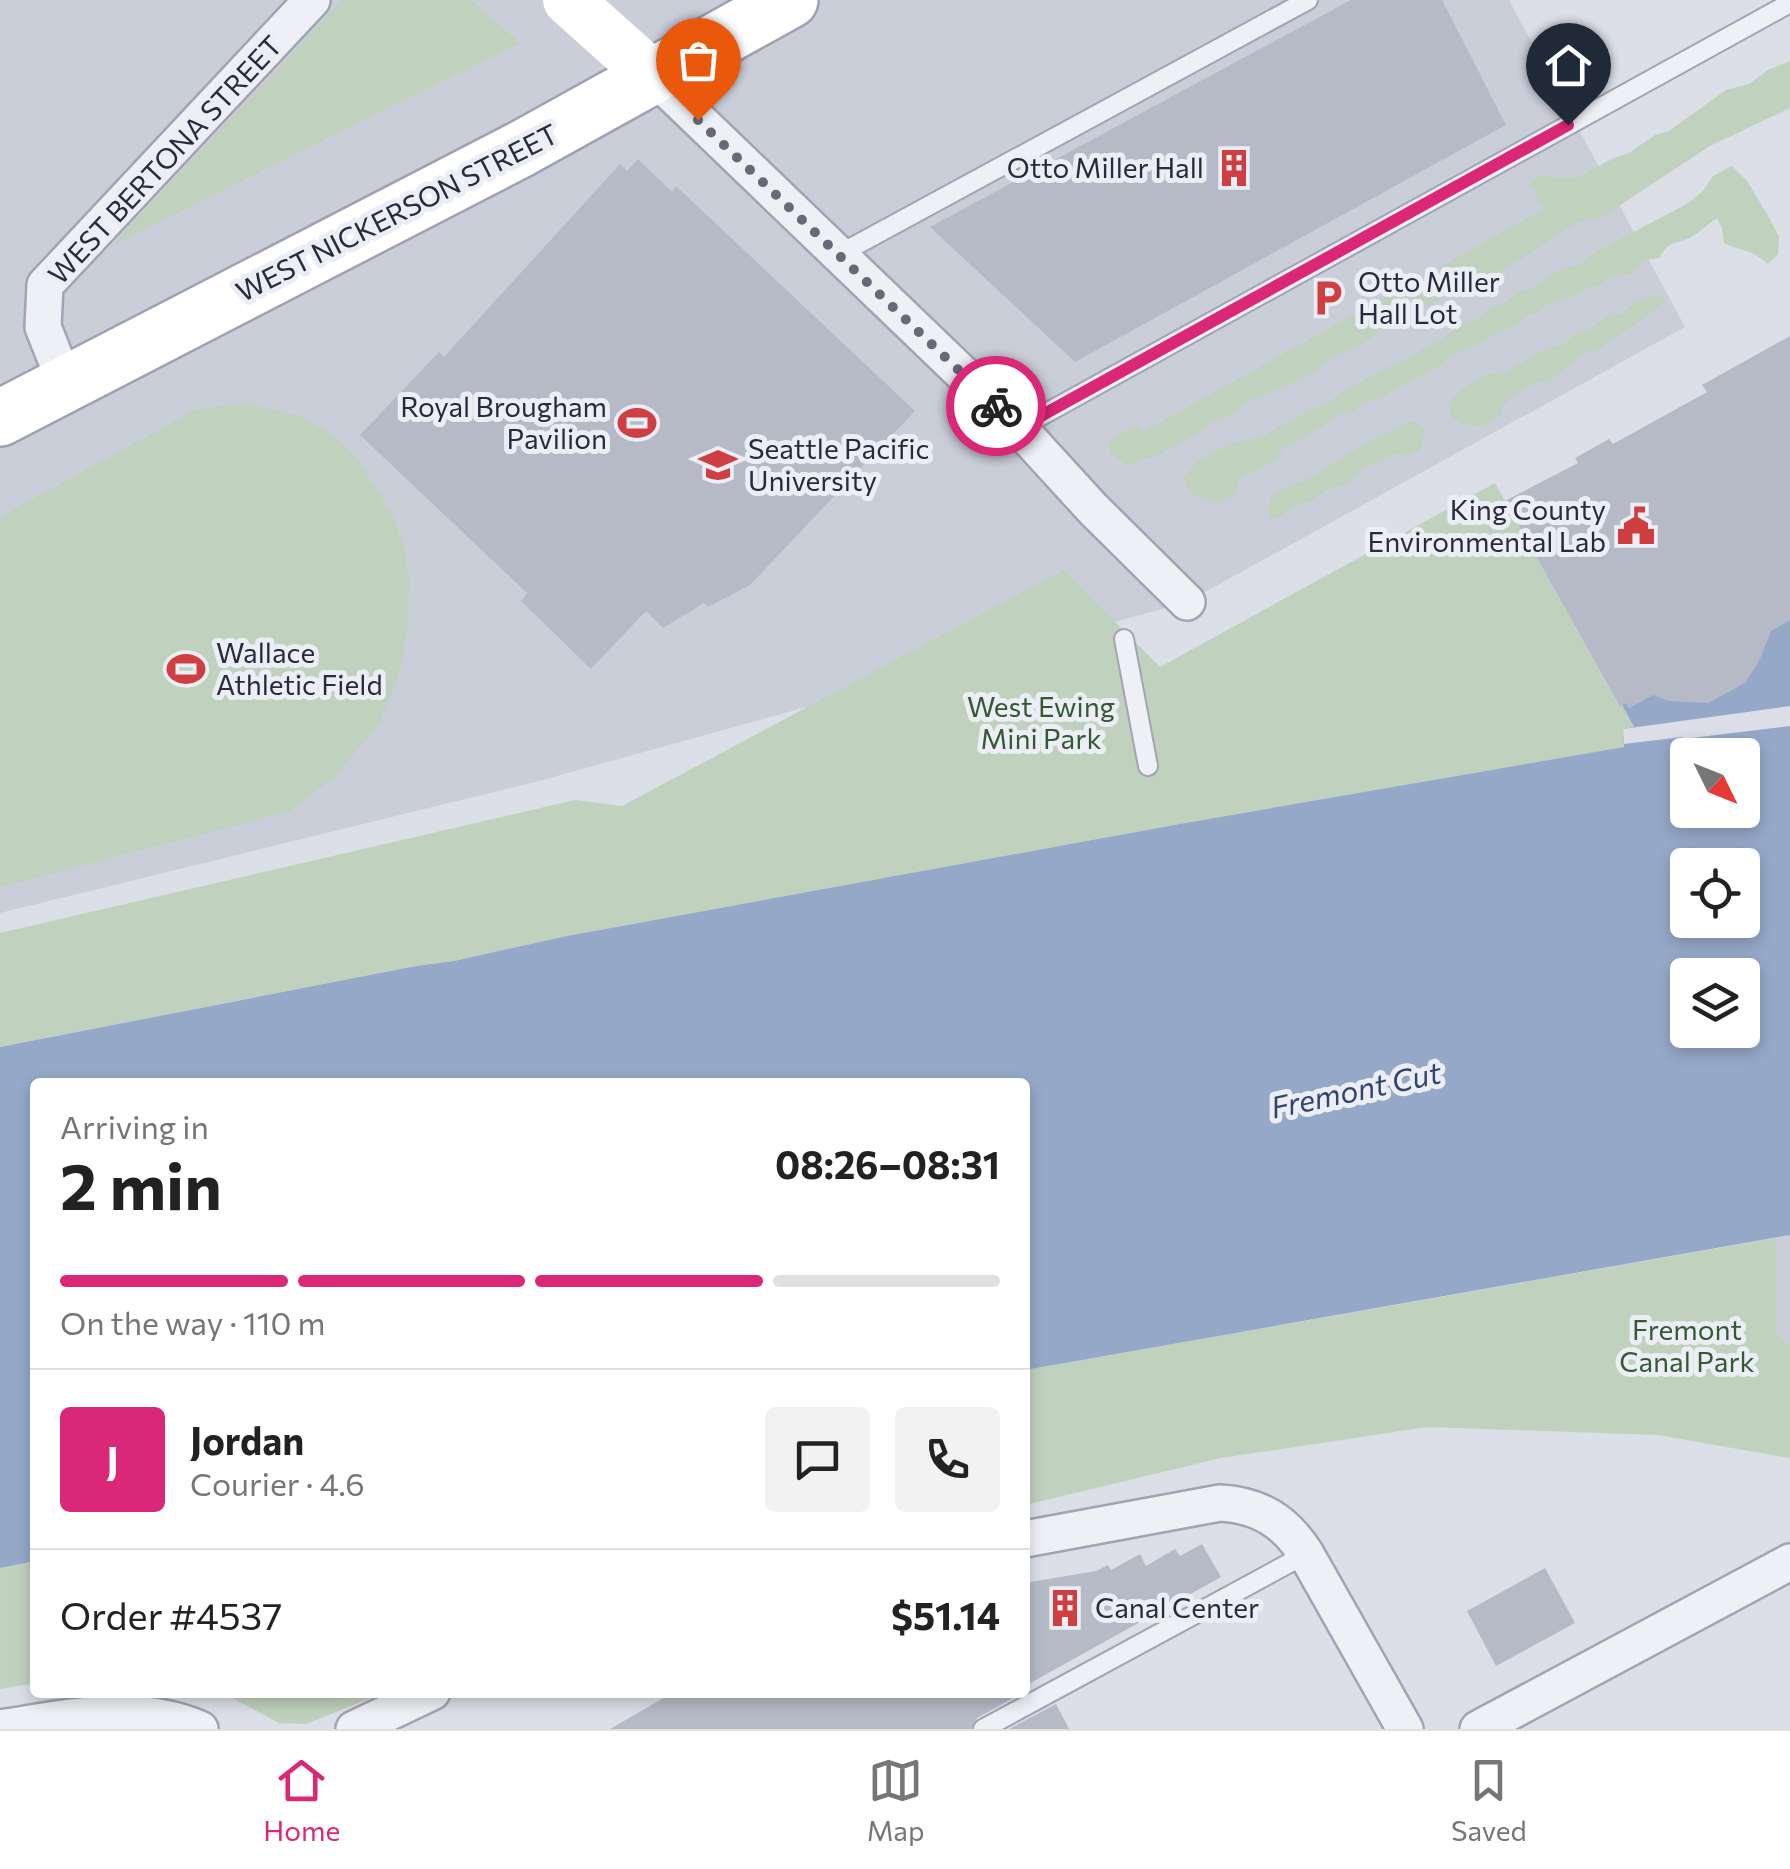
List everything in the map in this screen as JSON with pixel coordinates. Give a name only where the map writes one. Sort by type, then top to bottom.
[{"type":"main road","name":"WEST NICKERSON STREET","points":[[0,418],[521,149],[790,0]]},
{"type":"street","name":"WEST BERTONA STREET","points":[[66,385],[42,327],[46,285],[312,0]]},
{"type":"street","points":[[568,0],[654,77],[1019,428],[1186,602]]},
{"type":"street","points":[[1030,1537],[1220,1503],[1238,1504],[1273,1517],[1288,1529],[1306,1554],[1406,1729]]},
{"type":"street","points":[[1478,1729],[1790,1562]]},
{"type":"street","points":[[354,1729],[419,1698]]},
{"type":"street","points":[[0,1728],[108,1712],[165,1718],[200,1729]]},
{"type":"lane","points":[[838,255],[1308,0]]},
{"type":"lane","points":[[1019,428],[1790,4]]},
{"type":"lane","points":[[1124,639],[1148,766]]},
{"type":"lane","points":[[983,1729],[1306,1554]]},
{"type":"shaded area","name":"Seattle Pacific University","points":[[0,0],[1509,0],[1685,327],[1187,602],[535,782],[0,913]]},
{"type":"shaded area","points":[[1790,1235],[1790,1347],[1776,1332],[1776,1238]]},
{"type":"green space","points":[[342,0],[471,0],[520,43],[111,246]]},
{"type":"green space","points":[[1790,61],[1790,108],[1710,146],[1599,219],[1573,225],[1511,265],[1425,307],[1414,318],[1379,331],[1363,344],[1329,359],[1316,372],[1246,403],[1154,457],[1127,465],[1110,452],[1109,444],[1122,432],[1138,426],[1143,432],[1544,209],[1530,184],[1541,174],[1560,179],[1578,177],[1669,131],[1726,90],[1749,84]]},
{"type":"green space","points":[[1732,166],[1747,181],[1779,237],[1778,254],[1768,264],[1724,243],[1717,218],[1630,273],[1611,276],[1600,286],[1549,303],[1514,327],[1448,357],[1440,366],[1381,397],[1362,403],[1354,412],[1339,413],[1283,448],[1275,461],[1241,478],[1234,496],[1216,503],[1192,494],[1183,478],[1198,460],[1231,444],[1264,436],[1389,366],[1411,358],[1493,306],[1531,289],[1559,270],[1579,265],[1597,251],[1687,204],[1713,176]]},
{"type":"green space","points":[[1650,296],[1666,300],[1596,351],[1587,351],[1550,381],[1538,382],[1513,395],[1499,417],[1483,426],[1463,424],[1452,418],[1448,403],[1461,390],[1487,374],[1505,372],[1568,342],[1573,335]]},
{"type":"green space","name":"Wallace Athletic Field","points":[[243,403],[302,417],[333,435],[357,458],[392,514],[405,549],[408,624],[399,677],[378,725],[336,776],[290,811],[0,887],[0,517],[195,410]]},
{"type":"green space","points":[[1411,421],[1424,430],[1422,448],[1408,456],[1398,453],[1363,468],[1348,484],[1328,489],[1270,519],[1270,505],[1276,493]]},
{"type":"green space","name":"West Ewing Mini Park","points":[[1495,483],[1634,728],[1623,729],[1625,747],[567,936],[0,1047],[0,933],[575,800],[622,806],[1064,570],[1160,667]]},
{"type":"green space","name":"Fremont Canal Park","points":[[1776,1238],[1776,1332],[1790,1347],[1790,1458],[1657,1435],[1427,1427],[1221,1458],[1030,1504],[1030,1369]]},
{"type":"green space","points":[[30,1562],[30,1684],[0,1689],[0,1568]]},
{"type":"green space","points":[[232,1698],[371,1698],[306,1724],[279,1723]]},
{"type":"water","name":"Fremont Cut","points":[[1790,512],[1790,1235],[1030,1369],[1030,1078],[30,1078],[30,1562],[0,1568],[0,1047],[567,936],[1624,747],[1623,729],[1634,727],[1622,705]]},
{"type":"pier","points":[[1790,706],[1790,726],[1624,744],[1623,729]]},
{"type":"building","name":"Otto Miller Hall","points":[[1351,0],[1442,0],[1506,125],[1075,362],[930,227]]},
{"type":"building","name":"Royal Brougham Pavilion","points":[[638,159],[672,192],[676,186],[915,411],[750,585],[708,607],[704,603],[663,628],[646,611],[591,669],[521,601],[527,593],[360,435],[439,352],[444,357],[620,164],[627,171]]},
{"type":"building","name":"King County Environmental Lab","points":[[1790,336],[1790,620],[1771,631],[1745,683],[1708,703],[1669,701],[1653,695],[1629,708],[1626,703],[1620,707],[1505,501],[1578,463],[1575,458],[1609,439],[1613,444],[1707,392],[1702,385]]},
{"type":"building","points":[[1202,1544],[1221,1577],[1030,1683],[1030,1582],[1096,1571],[1108,1565],[1111,1570],[1140,1554],[1146,1566],[1175,1549],[1180,1556]]},
{"type":"building","points":[[1545,1568],[1575,1623],[1496,1666],[1467,1611]]},
{"type":"building","points":[[664,1698],[1013,1698],[977,1718],[971,1729],[610,1729]]},
{"type":"building","points":[[1056,1704],[1069,1729],[1009,1729]]},
{"type":"way so far","points":[[698,120],[996,406]]},
{"type":"place","name":"Otto Miller Hall","points":[[1234,168]]},
{"type":"place","name":"Otto Miller Hall Lot","points":[[1328,298]]},
{"type":"place","name":"Royal Brougham Pavilion","points":[[637,423]]},
{"type":"place","name":"Seattle Pacific University","points":[[718,465]]},
{"type":"place","name":"King County Environmental Lab","points":[[1636,526]]},
{"type":"place","name":"Wallace Athletic Field","points":[[186,669]]},
{"type":"place","name":"Canal Center","points":[[1065,1608]]},
{"type":"route","points":[[996,406],[1019,428],[1568,125]]}]
